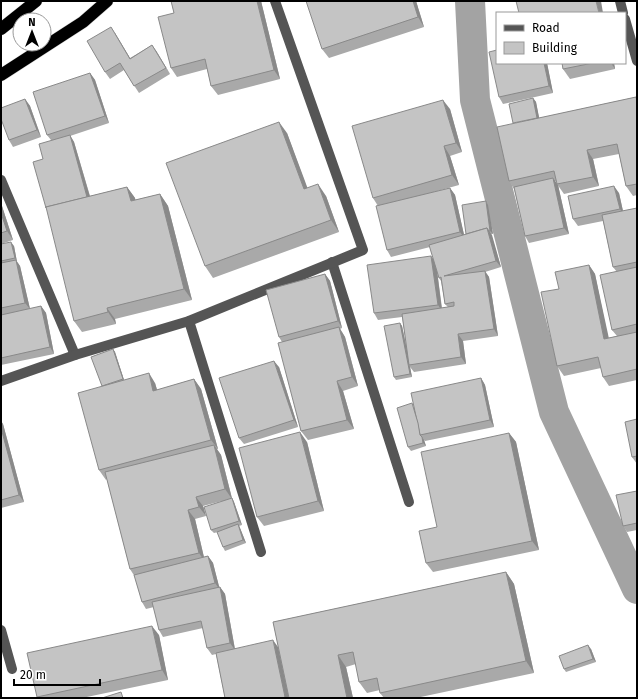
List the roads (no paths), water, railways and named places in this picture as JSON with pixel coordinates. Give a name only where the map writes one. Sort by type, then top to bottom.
[{"type":"highway","points":[[1,29],[36,1]]},
{"type":"highway","points":[[1,75],[83,22],[107,1]]},
{"type":"street","points":[[1,381],[75,355],[189,321],[363,250],[275,1]]},
{"type":"street","points":[[620,1],[623,12]]},
{"type":"street","points":[[626,22],[637,61]]},
{"type":"street","points":[[1,180],[75,355]]},
{"type":"street","points":[[332,262],[409,502]]},
{"type":"street","points":[[189,321],[261,552]]},
{"type":"street","points":[[1,630],[12,669]]},
{"type":"waterway","points":[[470,1],[475,100],[554,412],[637,589]]}]
